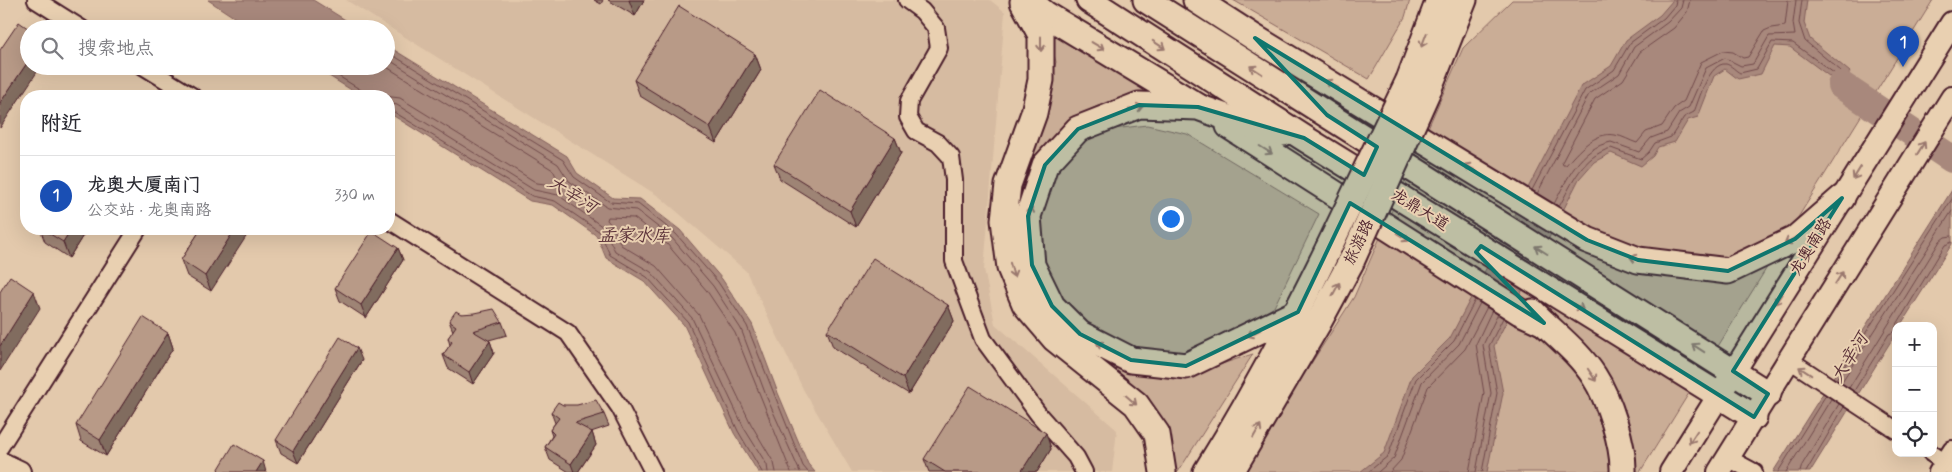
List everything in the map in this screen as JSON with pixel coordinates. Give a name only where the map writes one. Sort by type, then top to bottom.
[{"type":"main road","points":[[1021,0],[1041,35],[1041,80],[1034,113],[1008,185],[1004,220],[1010,268],[1025,304],[1056,339],[1136,404],[1157,434],[1163,472]]},
{"type":"main road","points":[[1028,0],[1045,14],[1198,107],[1469,278],[1526,298],[1678,370],[1754,416]]},
{"type":"main road","name":"龙鼎大道","points":[[1089,0],[1304,138],[1463,236],[1485,253],[1526,298]]},
{"type":"main road","name":"龙鼎大道","points":[[1146,0],[1327,115],[1495,209],[1582,276],[1768,394]]},
{"type":"main road","points":[[1196,0],[1255,38],[1495,209],[1560,230],[1638,260],[1728,271],[1795,239],[1842,198]]},
{"type":"main road","points":[[1230,0],[1255,38],[1327,115]]},
{"type":"main road","name":"旅游路","points":[[1231,472],[1312,334],[1350,262],[1419,84],[1439,0]]},
{"type":"main road","name":"旅游路","points":[[1206,472],[1235,426],[1298,312],[1328,249],[1419,84],[1454,27],[1464,0]]},
{"type":"main road","points":[[1454,27],[1476,0]]},
{"type":"main road","name":"龙奥南路","points":[[1671,472],[1952,24]]},
{"type":"main road","points":[[1723,465],[1952,98]]},
{"type":"main road","points":[[1298,312],[1186,366],[1131,360],[1080,334],[1052,306],[1032,266],[1028,216],[1045,164],[1078,129],[1139,105],[1198,107],[1245,124],[1304,138]]},
{"type":"main road","points":[[1526,298],[1544,323],[1563,339],[1595,377],[1613,419],[1623,472]]},
{"type":"main road","points":[[0,463],[19,472]]},
{"type":"street","points":[[36,0],[68,20]]},
{"type":"street","points":[[907,0],[922,11],[936,28],[939,48],[909,101],[908,117],[916,131],[938,143],[951,158],[954,180],[954,261],[957,270],[983,339],[1039,415],[1076,456],[1084,472]]},
{"type":"street","points":[[158,75],[182,90]]},
{"type":"street","points":[[395,224],[568,333],[620,408],[652,472]]},
{"type":"street","points":[[0,447],[134,235]]},
{"type":"street","points":[[1788,359],[1892,427]]},
{"type":"street","points":[[1723,465],[1754,472]]},
{"type":"highlighted area","points":[[1255,38],[1587,240],[1638,260],[1678,266],[1728,271],[1795,239],[1842,198],[1733,371],[1768,394],[1754,417],[1481,246],[1476,252],[1544,323],[1350,203],[1298,312],[1186,366],[1131,360],[1080,334],[1052,306],[1032,265],[1028,216],[1045,165],[1078,129],[1139,105],[1198,107],[1304,138],[1364,175],[1377,147],[1327,115]]},
{"type":"shaded area","points":[[346,0],[990,0],[1005,12],[984,269],[995,324],[1117,430],[1112,472],[852,472],[803,389],[746,271],[660,197],[395,31],[395,20],[378,20]]},
{"type":"shaded area","points":[[1233,0],[1410,0],[1405,17],[1369,79]]},
{"type":"shaded area","points":[[1512,0],[1933,0],[1640,472],[1241,472],[1354,297],[1463,48]]},
{"type":"shaded area","points":[[1048,31],[1157,94],[1104,104],[1091,109],[1070,124],[1058,136],[1034,169],[1024,189],[1017,231],[1019,252],[1025,273],[1034,293],[1053,320],[1097,352],[1131,369],[1169,375],[1190,373],[1253,354],[1178,472],[1171,472],[1164,433],[1144,403],[1062,335],[1038,312],[1015,268],[1009,219],[1015,188],[1033,139],[1056,62]]},
{"type":"shaded area","points":[[1147,125],[1187,134],[1319,214],[1274,307],[1224,340],[1182,355],[1140,351],[1093,328],[1060,300],[1044,264],[1037,216],[1056,168],[1075,146],[1105,130]]},
{"type":"water","points":[[208,0],[313,0],[345,20],[238,20]]},
{"type":"water","points":[[1673,0],[1807,0],[1804,23],[1810,39],[1850,72],[1841,85],[1790,47],[1775,46],[1761,74],[1738,79],[1725,69],[1714,76],[1698,117],[1688,120],[1675,142],[1658,147],[1653,156],[1641,166],[1611,153],[1594,162],[1579,179],[1494,346],[1503,393],[1487,472],[1360,472],[1384,453],[1412,376],[1450,338],[1581,86],[1611,66],[1626,40],[1660,15]]},
{"type":"water","name":"孟家水库","points":[[395,51],[567,156],[577,173],[613,198],[640,199],[680,230],[722,279],[752,324],[808,464],[815,472],[758,472],[734,433],[684,325],[644,281],[606,258],[597,236],[553,205],[530,201],[395,117],[395,90],[351,90],[327,75],[395,75]]},
{"type":"water","name":"大辛河","points":[[1952,190],[1952,244],[1903,322],[1892,322],[1892,339],[1810,472],[1773,472]]},
{"type":"building","points":[[679,6],[755,54],[710,127],[634,80]]},
{"type":"building","points":[[20,23],[20,73],[0,103],[0,50]]},
{"type":"building","points":[[820,90],[895,138],[850,211],[774,164]]},
{"type":"building","points":[[52,235],[67,235],[63,242]]},
{"type":"building","points":[[197,235],[231,235],[205,276],[181,260]]},
{"type":"building","points":[[369,235],[378,235],[398,248],[361,305],[335,288]]},
{"type":"building","points":[[873,258],[948,305],[903,378],[827,331]]},
{"type":"building","points":[[10,276],[34,292],[0,346],[0,292]]},
{"type":"building","points":[[494,309],[502,322],[473,331],[490,341],[469,372],[443,355],[452,342],[448,338],[456,326],[449,321],[456,311],[461,314]]},
{"type":"building","points":[[143,317],[168,333],[100,440],[76,425]]},
{"type":"building","points":[[340,337],[357,348],[293,451],[276,440]]},
{"type":"building","points":[[970,386],[1046,433],[1021,472],[945,472],[924,459]]},
{"type":"building","points":[[596,400],[604,414],[575,423],[592,432],[571,464],[545,447],[554,434],[550,430],[559,418],[551,412],[558,402],[563,405],[577,405]]},
{"type":"building","points":[[234,444],[263,461],[256,472],[217,472]]},
{"type":"waterway","points":[[1841,85],[1952,159]]},
{"type":"place","name":"龙奥大厦南门","points":[[1903,67]]}]
